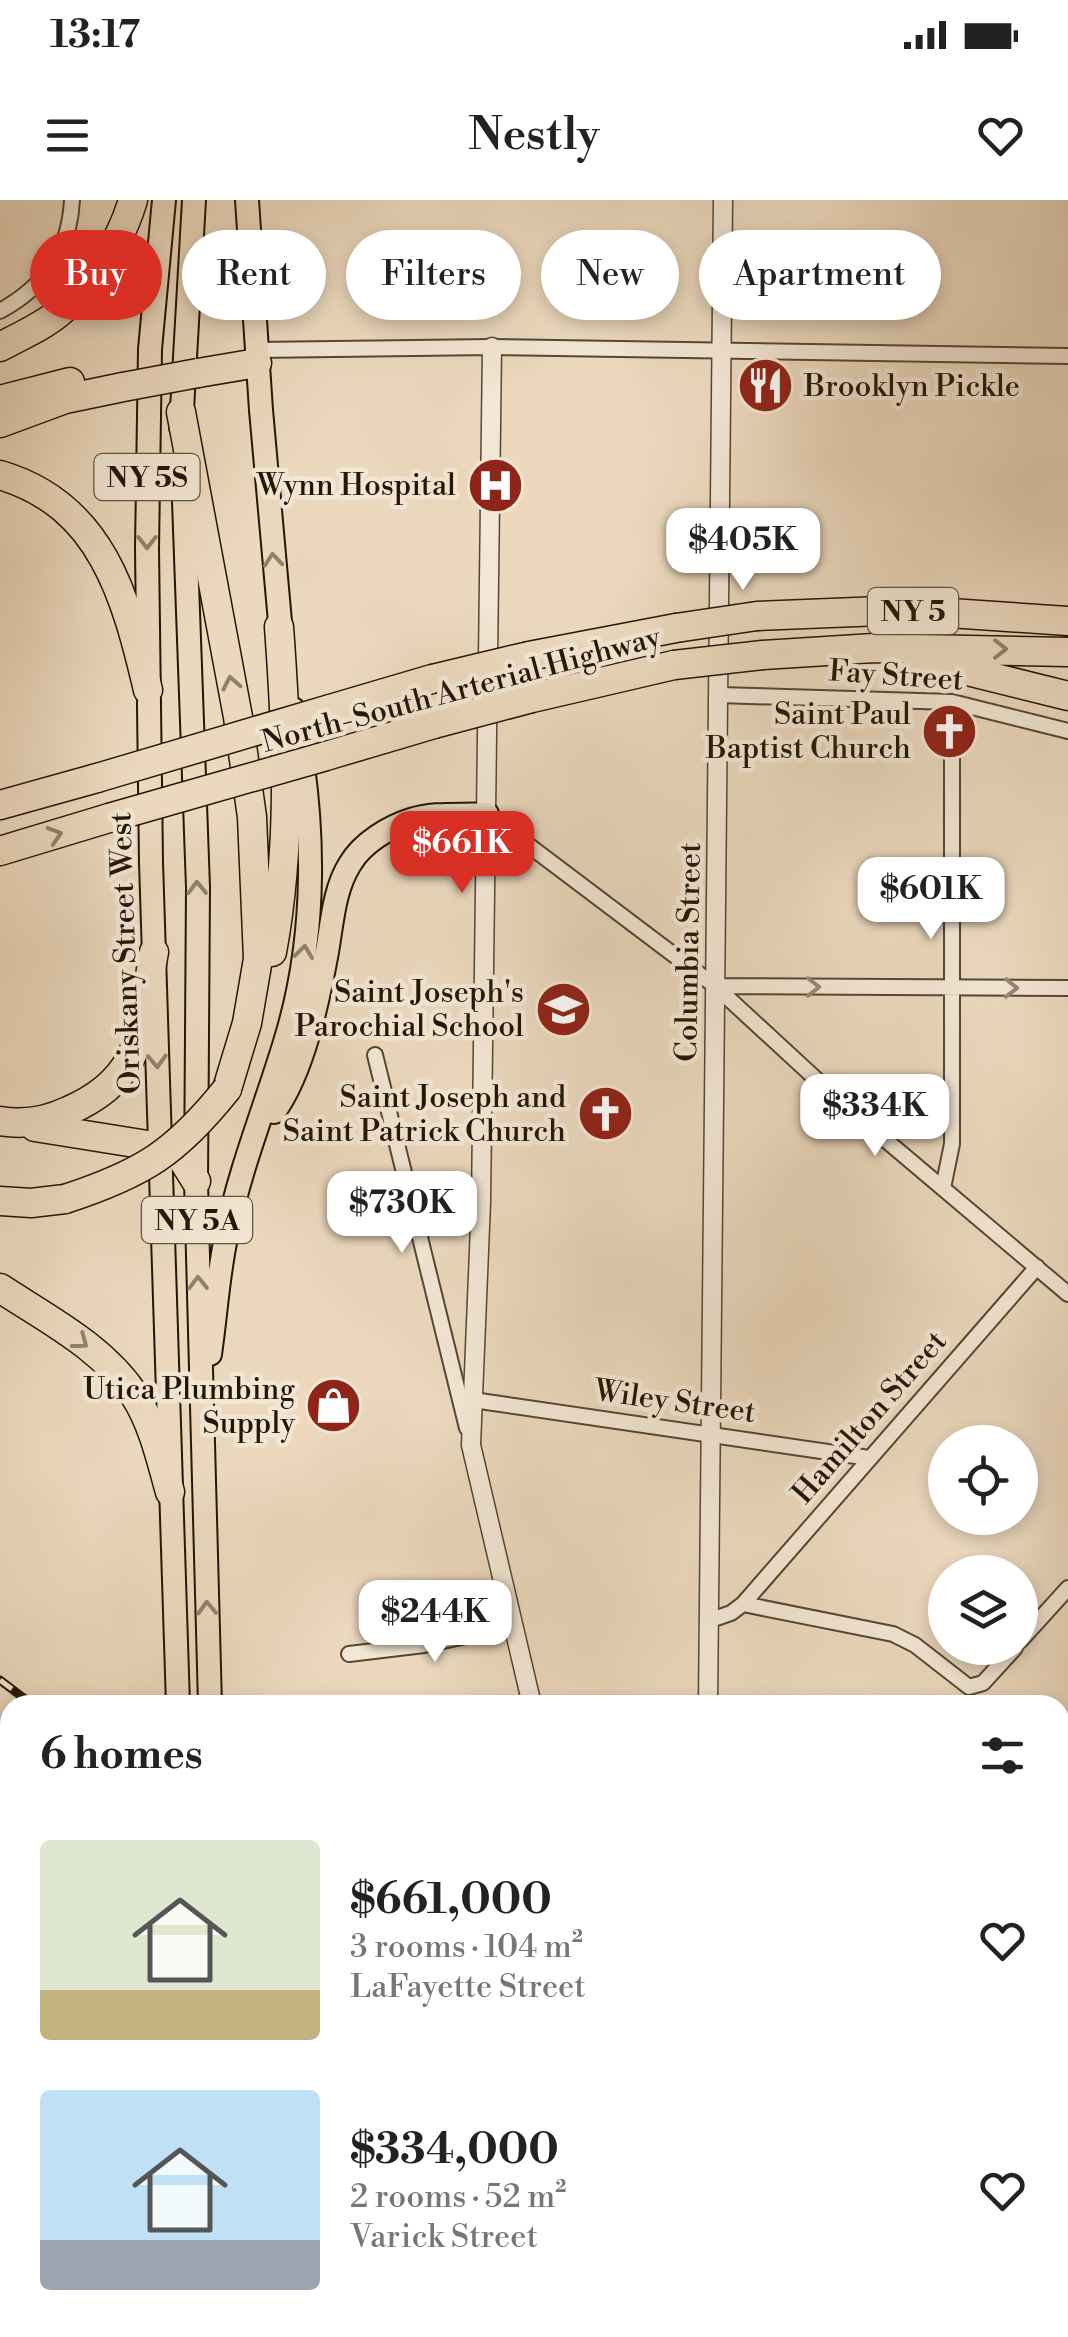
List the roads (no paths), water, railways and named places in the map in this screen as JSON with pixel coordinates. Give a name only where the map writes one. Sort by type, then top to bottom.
[{"type":"highway","points":[[0,347],[60,312],[88,282],[112,249],[133,200]]},
{"type":"highway","points":[[0,400],[257,357]]},
{"type":"highway","points":[[0,422],[124,378]]},
{"type":"highway","points":[[181,412],[238,716],[252,817],[258,959],[246,1023],[227,1090]]},
{"type":"highway","points":[[0,475],[36,488],[72,514],[91,535],[115,581],[137,641],[148,690]]},
{"type":"highway","name":"North-South Arterial Highway","points":[[5,803],[432,678],[676,628],[757,616],[906,610],[1068,622]]},
{"type":"highway","points":[[0,1201],[65,1199],[116,1183],[154,1163],[200,1124],[227,1090],[252,1042],[276,929],[287,823],[279,627]]},
{"type":"highway","points":[[874,648],[1068,696]]},
{"type":"highway","name":"North-South Arterial Highway","points":[[0,851],[434,724],[674,665],[763,654],[874,648],[1068,652]]},
{"type":"highway","points":[[8,1123],[56,1116],[100,1096],[116,1083],[130,1062],[139,1035],[154,952]]},
{"type":"highway","points":[[8,1123],[160,1147],[181,1157],[196,1181]]},
{"type":"highway","points":[[0,1288],[83,1342],[116,1372],[136,1398],[156,1441],[170,1492]]},
{"type":"main road","name":"Oriskany Street West","points":[[164,200],[150,349],[148,690],[178,1695]]},
{"type":"main road","name":"NY 5S","points":[[194,200],[181,412],[194,735]]},
{"type":"main road","points":[[201,1422],[227,1232],[286,1040],[300,982],[309,906],[311,838],[301,747],[279,627],[247,200]]},
{"type":"main road","name":"NY 5A","points":[[194,735],[198,887],[196,1181],[210,1695]]},
{"type":"main road","points":[[254,1139],[278,1106],[302,1050],[341,882],[350,863],[376,839],[408,821],[438,814],[487,814]]},
{"type":"street","points":[[0,311],[28,296],[46,276],[60,252],[71,218],[72,200]]},
{"type":"street","name":"Columbia Street","points":[[708,1695],[723,200]]},
{"type":"street","points":[[472,1446],[481,1202],[492,347]]},
{"type":"street","points":[[257,357],[317,350],[492,347],[1068,356]]},
{"type":"street","name":"Fay Street","points":[[718,696],[952,702],[1068,731]]},
{"type":"street","points":[[943,1188],[952,1144],[952,702]]},
{"type":"street","points":[[487,814],[715,986],[844,1104],[1068,1294]]},
{"type":"street","points":[[715,986],[1068,988]]},
{"type":"street","points":[[375,1055],[529,1695]]},
{"type":"street","name":"Hamilton Street","points":[[743,1604],[1036,1267]]},
{"type":"street","name":"Wiley Street","points":[[473,1400],[869,1458]]},
{"type":"street","points":[[1038,1622],[1068,1588]]},
{"type":"street","points":[[708,1621],[743,1604],[893,1634],[928,1656]]},
{"type":"street","points":[[349,1654],[424,1645],[512,1626]]},
{"type":"street","points":[[940,1665],[966,1686],[983,1683],[999,1665]]},
{"type":"railway","points":[[0,1680],[20,1695]]},
{"type":"place","name":"Brooklyn Pickle","points":[[765,386]]},
{"type":"place","name":"Wynn Hospital","points":[[495,485]]},
{"type":"place","name":"Saint Paul Baptist Church","points":[[950,731]]},
{"type":"place","name":"Saint Joseph's Parochial School","points":[[563,1009]]},
{"type":"place","name":"Saint Joseph and Saint Patrick Church","points":[[605,1114]]},
{"type":"place","name":"Utica Plumbing Supply","points":[[334,1406]]}]
